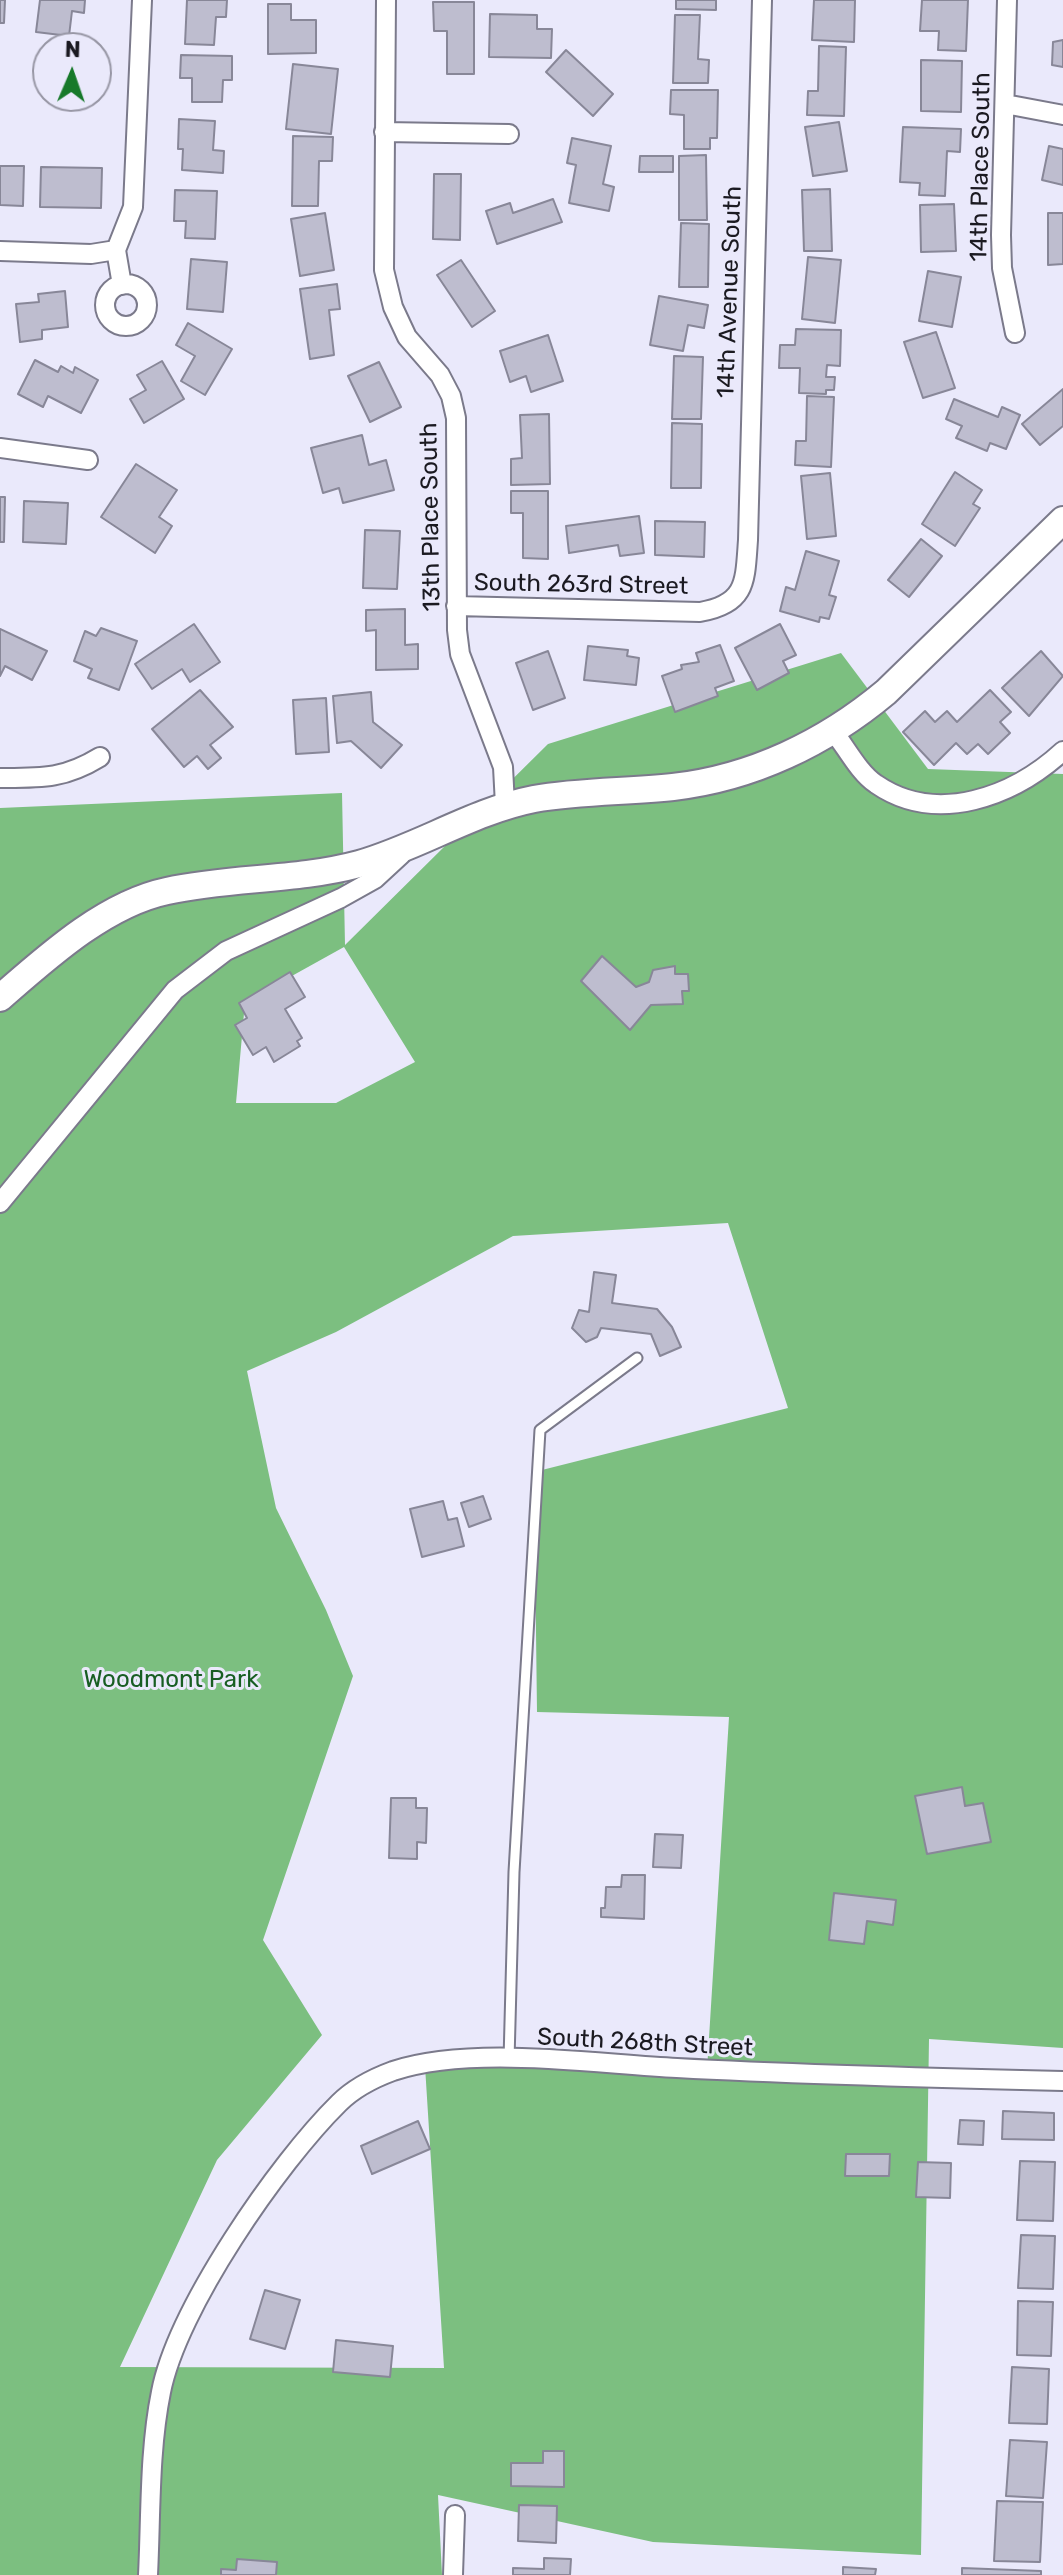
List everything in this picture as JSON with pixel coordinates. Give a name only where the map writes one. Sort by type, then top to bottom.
[{"type":"main road","points":[[0,998],[100,921],[144,897],[221,882],[357,864],[409,847],[505,805],[676,786],[728,776],[763,765],[833,731],[886,692],[1063,520]]},
{"type":"street","points":[[122,285],[116,250],[133,207],[142,0]]},
{"type":"street","name":"13th Place South","points":[[386,0],[382,251],[388,291],[407,337],[440,375],[451,396],[456,418],[456,606],[460,654],[503,767],[505,805]]},
{"type":"street","name":"14th Avenue South","points":[[743,586],[748,540],[762,0]]},
{"type":"street","name":"14th Place South","points":[[1007,0],[1002,257],[1015,333]]},
{"type":"street","points":[[1005,104],[1063,115]]},
{"type":"street","points":[[384,132],[509,134]]},
{"type":"street","points":[[0,251],[91,254],[116,250]]},
{"type":"street","points":[[0,448],[88,460]]},
{"type":"street","name":"South 263rd Street","points":[[456,606],[700,612],[726,605],[743,586]]},
{"type":"street","points":[[833,731],[873,783],[907,799],[926,802],[952,803],[990,798],[1036,775],[1063,751]]},
{"type":"street","points":[[0,778],[48,778],[74,773],[100,757]]},
{"type":"street","points":[[0,1203],[175,990],[226,951],[278,930],[375,879],[409,847]]},
{"type":"street","name":"South 268th Street","points":[[148,2575],[158,2413],[167,2370],[182,2329],[271,2183],[340,2102],[364,2084],[394,2071],[509,2060],[805,2076],[1063,2081]]},
{"type":"street","points":[[453,2575],[455,2515]]},
{"type":"lane","points":[[509,2060],[514,1872],[540,1430],[637,1358]]},
{"type":"green space","name":"Woodmont Park","points":[[841,653],[928,769],[1063,774],[1063,2048],[929,2039],[921,2555],[653,2542],[438,2495],[442,2575],[0,2575],[0,808],[342,793],[345,945],[548,744]],"holes":[[[344,947],[415,1062],[336,1103],[236,1103],[245,1002]],[[728,1223],[788,1408],[534,1472],[537,1712],[729,1717],[707,2070],[425,2066],[444,2368],[120,2367],[217,2160],[322,2035],[263,1940],[353,1676],[326,1610],[276,1508],[247,1371],[336,1332],[513,1236]]]},
{"type":"building","points":[[0,0],[5,0],[4,23],[0,23]]},
{"type":"building","points":[[40,0],[85,0],[84,13],[72,11],[69,32],[36,32]]},
{"type":"building","points":[[187,0],[227,0],[226,17],[216,17],[214,45],[185,44]]},
{"type":"building","points":[[676,0],[716,0],[716,10],[676,9]]},
{"type":"building","points":[[814,0],[855,0],[854,42],[812,40]]},
{"type":"building","points":[[922,0],[968,0],[966,51],[938,50],[939,31],[920,31]]},
{"type":"building","points":[[433,2],[474,2],[474,74],[447,74],[447,31],[434,31]]},
{"type":"building","points":[[268,4],[291,4],[291,20],[316,20],[316,53],[268,54]]},
{"type":"building","points":[[490,14],[537,15],[537,29],[552,29],[551,58],[489,57]]},
{"type":"building","points":[[675,15],[700,15],[698,59],[709,60],[708,83],[673,83]]},
{"type":"building","points":[[1063,40],[1063,67],[1052,65],[1053,42]]},
{"type":"building","points":[[819,46],[846,47],[844,116],[807,115],[808,91],[818,91]]},
{"type":"building","points":[[566,50],[613,94],[593,116],[546,72]]},
{"type":"building","points":[[181,55],[232,56],[232,80],[223,80],[222,102],[192,102],[192,78],[180,78]]},
{"type":"building","points":[[921,60],[962,61],[961,112],[921,111]]},
{"type":"building","points":[[293,64],[338,69],[331,134],[286,129]]},
{"type":"building","points":[[671,90],[718,90],[717,138],[710,138],[710,149],[684,149],[684,115],[670,114]]},
{"type":"building","points":[[179,119],[215,121],[213,150],[224,151],[223,173],[182,170],[183,149],[178,149]]},
{"type":"building","points":[[839,122],[847,171],[813,176],[805,127]]},
{"type":"building","points":[[903,127],[961,129],[960,152],[947,151],[945,196],[919,195],[920,183],[900,182]]},
{"type":"building","points":[[293,136],[333,137],[332,161],[319,161],[318,206],[292,206]]},
{"type":"building","points":[[572,138],[611,146],[603,184],[614,187],[609,211],[569,203],[576,165],[567,163]]},
{"type":"building","points":[[1049,146],[1063,149],[1063,185],[1042,180]]},
{"type":"building","points":[[706,155],[707,220],[679,220],[679,156]]},
{"type":"building","points":[[640,156],[673,156],[673,172],[639,172]]},
{"type":"building","points":[[0,166],[24,166],[23,206],[0,205]]},
{"type":"building","points":[[41,167],[102,168],[101,208],[40,207]]},
{"type":"building","points":[[434,174],[461,174],[460,240],[433,239]]},
{"type":"building","points":[[830,189],[832,251],[804,251],[802,190]]},
{"type":"building","points":[[175,190],[217,191],[215,239],[185,238],[186,221],[174,221]]},
{"type":"building","points":[[553,199],[562,222],[497,244],[486,211],[510,203],[513,213]]},
{"type":"building","points":[[954,204],[956,251],[921,252],[920,205]]},
{"type":"building","points":[[325,213],[334,270],[300,276],[291,219]]},
{"type":"building","points":[[1048,213],[1063,213],[1063,264],[1048,265]]},
{"type":"building","points":[[681,223],[709,224],[708,287],[679,287]]},
{"type":"building","points":[[808,257],[841,260],[835,323],[802,319]]},
{"type":"building","points":[[191,259],[227,262],[223,312],[187,309]]},
{"type":"building","points":[[461,260],[495,311],[472,327],[437,275]]},
{"type":"building","points":[[928,271],[961,277],[952,327],[919,321]]},
{"type":"building","points":[[337,284],[340,309],[329,310],[334,355],[310,359],[300,289]]},
{"type":"building","points":[[65,291],[68,327],[42,330],[42,339],[20,342],[16,304],[39,302],[38,294]]},
{"type":"building","points":[[659,296],[708,305],[704,328],[688,325],[683,351],[650,345]]},
{"type":"building","points":[[188,323],[232,349],[205,395],[181,381],[195,356],[176,345]]},
{"type":"building","points":[[796,329],[841,330],[840,366],[827,365],[826,377],[835,377],[834,390],[826,390],[826,394],[799,393],[800,368],[779,368],[780,345],[795,345]]},
{"type":"building","points":[[936,332],[955,388],[923,398],[904,342]]},
{"type":"building","points":[[548,335],[563,381],[531,392],[526,376],[510,382],[500,351]]},
{"type":"building","points":[[674,356],[703,357],[701,419],[672,419]]},
{"type":"building","points":[[35,360],[58,372],[61,366],[73,373],[75,367],[98,380],[81,413],[48,396],[43,407],[18,394]]},
{"type":"building","points":[[162,361],[184,399],[144,423],[130,399],[146,390],[137,375]]},
{"type":"building","points":[[379,362],[401,407],[370,422],[348,376]]},
{"type":"building","points":[[1063,389],[1063,426],[1040,445],[1022,424]]},
{"type":"building","points":[[807,396],[834,397],[831,467],[795,465],[796,441],[806,441]]},
{"type":"building","points":[[954,399],[998,417],[1002,407],[1020,415],[1006,449],[990,443],[987,451],[956,438],[962,426],[946,419]]},
{"type":"building","points":[[549,414],[550,484],[511,485],[511,459],[522,458],[520,415]]},
{"type":"building","points":[[672,423],[702,424],[701,488],[671,488]]},
{"type":"building","points":[[362,435],[369,465],[386,460],[394,490],[343,503],[339,488],[323,493],[311,448]]},
{"type":"building","points":[[136,464],[177,490],[159,517],[172,526],[155,553],[101,517]]},
{"type":"building","points":[[955,472],[982,490],[973,504],[980,508],[955,546],[922,524]]},
{"type":"building","points":[[830,473],[836,536],[807,539],[801,476]]},
{"type":"building","points":[[511,491],[548,491],[548,559],[523,558],[523,513],[511,513]]},
{"type":"building","points":[[0,497],[5,497],[4,542],[0,542]]},
{"type":"building","points":[[24,501],[68,503],[66,544],[23,542]]},
{"type":"building","points":[[639,516],[644,553],[620,556],[618,545],[569,553],[566,526]]},
{"type":"building","points":[[655,521],[705,522],[704,557],[655,555]]},
{"type":"building","points":[[365,530],[400,531],[397,589],[363,588]]},
{"type":"building","points":[[921,539],[942,556],[909,597],[888,580]]},
{"type":"building","points":[[806,551],[839,561],[829,595],[836,597],[829,619],[820,617],[819,622],[780,611],[786,587],[795,590]]},
{"type":"building","points":[[405,609],[405,645],[418,644],[418,669],[376,670],[376,630],[366,631],[366,610]]},
{"type":"building","points":[[194,624],[220,662],[190,682],[182,669],[152,689],[135,664]]},
{"type":"building","points":[[780,624],[796,655],[783,661],[789,673],[757,690],[735,648]]},
{"type":"building","points":[[101,628],[137,641],[119,690],[88,678],[92,669],[74,661],[85,631],[96,636]]},
{"type":"building","points":[[0,629],[47,651],[32,680],[5,666],[0,676]]},
{"type":"building","points":[[720,645],[734,681],[715,688],[718,696],[675,712],[662,676],[682,669],[681,665],[699,662],[696,653]]},
{"type":"building","points":[[588,646],[628,650],[627,656],[639,658],[636,685],[584,680]]},
{"type":"building","points":[[548,651],[565,698],[533,710],[516,663]]},
{"type":"building","points":[[1041,651],[1063,676],[1029,716],[1002,688]]},
{"type":"building","points":[[200,690],[233,727],[210,745],[221,758],[208,769],[197,756],[184,767],[152,729]]},
{"type":"building","points":[[990,690],[1011,712],[1000,722],[1010,733],[988,754],[978,744],[967,754],[956,743],[934,765],[903,732],[925,711],[935,722],[947,711],[957,722]]},
{"type":"building","points":[[371,692],[373,722],[402,745],[381,768],[351,741],[337,743],[333,696]]},
{"type":"building","points":[[326,698],[329,752],[296,754],[293,700]]},
{"type":"building","points":[[602,956],[636,987],[649,982],[653,970],[675,966],[675,974],[688,974],[689,991],[682,991],[683,1004],[651,1005],[630,1030],[581,981]]},
{"type":"building","points":[[290,972],[305,997],[285,1009],[302,1038],[297,1041],[300,1046],[274,1062],[266,1047],[253,1055],[235,1025],[247,1018],[239,1003]]},
{"type":"building","points":[[594,1272],[616,1275],[612,1303],[657,1309],[672,1327],[681,1347],[660,1356],[651,1334],[601,1328],[597,1337],[586,1342],[572,1328],[579,1310],[589,1312]]},
{"type":"building","points":[[483,1496],[491,1519],[469,1527],[461,1503]]},
{"type":"building","points":[[443,1501],[448,1520],[457,1518],[464,1546],[422,1557],[410,1509]]},
{"type":"building","points":[[962,1787],[965,1806],[983,1803],[991,1842],[927,1854],[915,1796]]},
{"type":"building","points":[[391,1798],[416,1798],[416,1808],[427,1808],[426,1843],[417,1842],[417,1859],[389,1858]]},
{"type":"building","points":[[655,1834],[683,1835],[681,1868],[653,1867]]},
{"type":"building","points":[[622,1875],[645,1875],[644,1919],[601,1917],[601,1908],[605,1908],[606,1887],[621,1887]]},
{"type":"building","points":[[834,1893],[896,1900],[893,1925],[867,1921],[864,1944],[829,1940]]},
{"type":"building","points":[[1003,2111],[1054,2113],[1054,2140],[1002,2139]]},
{"type":"building","points":[[960,2120],[984,2121],[983,2145],[958,2144]]},
{"type":"building","points":[[418,2121],[430,2149],[372,2174],[361,2146]]},
{"type":"building","points":[[846,2154],[890,2154],[889,2176],[845,2176]]},
{"type":"building","points":[[1020,2161],[1055,2162],[1053,2221],[1017,2220]]},
{"type":"building","points":[[918,2162],[951,2163],[950,2198],[916,2197]]},
{"type":"building","points":[[1021,2235],[1055,2236],[1053,2289],[1018,2288]]},
{"type":"building","points":[[265,2290],[300,2300],[285,2349],[250,2339]]},
{"type":"building","points":[[1018,2301],[1053,2302],[1051,2356],[1017,2355]]},
{"type":"building","points":[[336,2340],[393,2346],[390,2377],[333,2372]]},
{"type":"building","points":[[1012,2367],[1049,2369],[1047,2424],[1009,2423]]},
{"type":"building","points":[[1010,2440],[1047,2442],[1043,2498],[1006,2496]]},
{"type":"building","points":[[543,2451],[564,2451],[564,2487],[511,2486],[511,2463],[543,2463]]},
{"type":"building","points":[[997,2501],[1043,2502],[1040,2562],[994,2561]]},
{"type":"building","points":[[519,2505],[557,2506],[556,2543],[518,2541]]},
{"type":"building","points":[[544,2558],[571,2559],[570,2575],[513,2575],[513,2568],[544,2569]]},
{"type":"building","points":[[237,2559],[277,2562],[276,2575],[221,2575],[221,2569],[236,2570]]},
{"type":"building","points":[[843,2567],[876,2569],[875,2575],[843,2575]]},
{"type":"building","points":[[962,2568],[1041,2571],[1041,2575],[962,2575]]}]
